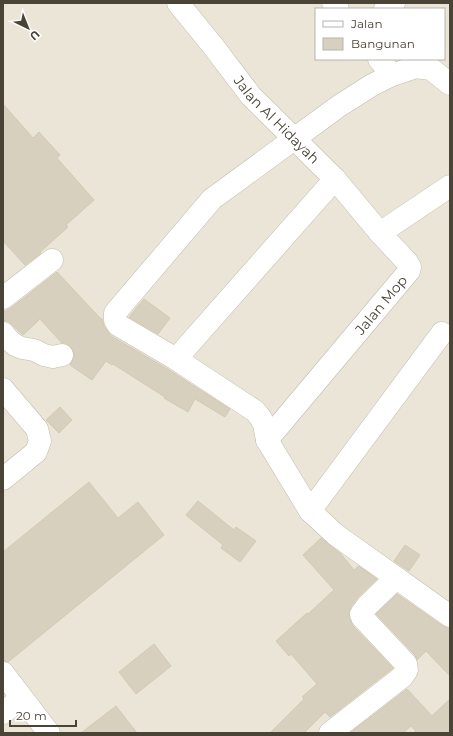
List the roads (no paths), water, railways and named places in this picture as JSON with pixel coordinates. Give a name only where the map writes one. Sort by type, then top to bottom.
[{"type":"street","name":"Jalan Al Hidayah","points":[[178,3],[251,96],[335,179],[380,233]]},
{"type":"street","points":[[450,84],[431,69],[416,67],[385,67],[372,86],[339,106],[212,199],[115,313],[115,320],[118,325],[176,358],[254,410],[264,424],[267,440],[310,511],[336,535],[361,554],[450,616]]},
{"type":"street","points":[[176,358],[335,179]]},
{"type":"street","points":[[380,233],[450,186]]},
{"type":"street","name":"Jalan Mop","points":[[267,440],[410,272],[410,267],[407,262],[380,233]]},
{"type":"street","points":[[3,298],[52,260]]},
{"type":"street","points":[[3,333],[15,345],[22,348],[34,350],[44,355],[53,357],[62,355]]},
{"type":"street","points":[[310,511],[442,333]]},
{"type":"street","points":[[3,389],[37,429],[40,440],[36,452],[3,479]]},
{"type":"street","points":[[330,733],[402,677],[407,670],[406,664],[362,617],[362,614],[367,606],[396,578]]},
{"type":"street","points":[[3,673],[48,733]]},
{"type":"street","points":[[3,713],[21,698]]}]
